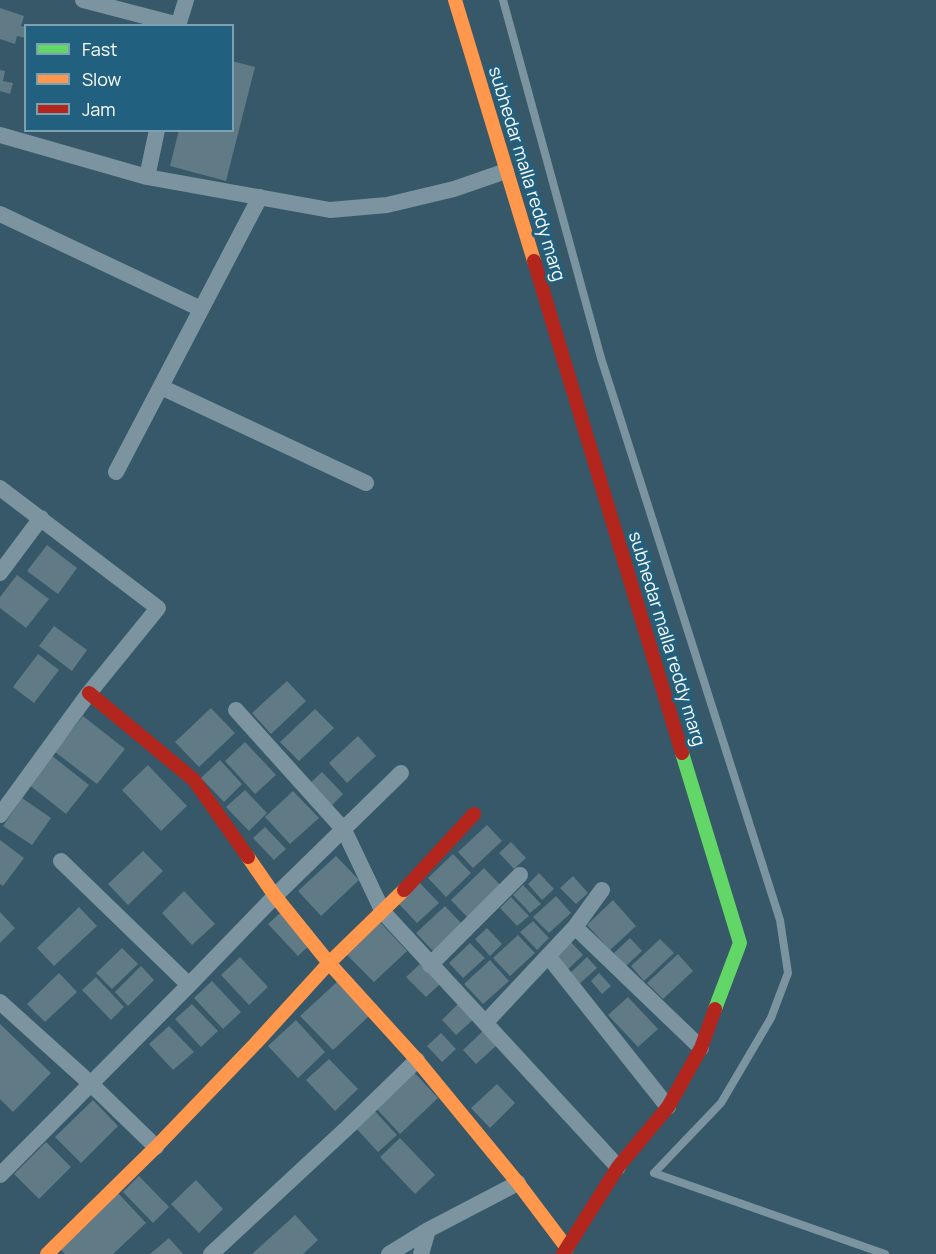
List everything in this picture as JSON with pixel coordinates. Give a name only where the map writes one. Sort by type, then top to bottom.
[{"type":"street","points":[[83,0],[174,24]]},
{"type":"street","points":[[178,24],[186,0]]},
{"type":"street","name":"subhedar malla reddy marg","points":[[455,0],[740,943],[701,1048],[668,1107],[618,1167],[565,1251]]},
{"type":"street","points":[[147,177],[157,132]]},
{"type":"street","points":[[0,135],[147,177],[330,210],[387,205],[454,189],[506,171]]},
{"type":"street","points":[[116,472],[260,197]]},
{"type":"street","points":[[0,214],[201,309]]},
{"type":"street","points":[[161,387],[366,483]]},
{"type":"street","points":[[0,488],[158,608],[89,693],[0,815]]},
{"type":"street","points":[[0,573],[41,518]]},
{"type":"street","points":[[89,693],[194,780],[275,896],[329,963],[417,1060],[518,1183],[565,1251]]},
{"type":"street","points":[[236,710],[344,830],[383,912],[618,1167]]},
{"type":"street","points":[[0,1175],[189,986],[275,896],[401,773]]},
{"type":"street","points":[[47,1254],[156,1147],[329,963],[383,912],[474,814]]},
{"type":"street","points":[[61,861],[189,986]]},
{"type":"street","points":[[430,965],[520,875]]},
{"type":"street","points":[[486,1022],[575,927],[602,890]]},
{"type":"street","points":[[575,927],[701,1048]]},
{"type":"street","points":[[548,956],[668,1107]]},
{"type":"street","points":[[0,1002],[91,1084],[156,1147]]},
{"type":"street","points":[[211,1254],[417,1060]]},
{"type":"street","points":[[390,1254],[429,1230],[518,1183]]},
{"type":"street","points":[[421,1254],[429,1230]]},
{"type":"lane","points":[[503,0],[601,358],[780,920],[788,973],[771,1018],[721,1103],[654,1173],[885,1254]]},
{"type":"building","points":[[0,8],[24,16],[21,26],[24,27],[24,38],[17,36],[15,44],[0,39]]},
{"type":"building","points":[[234,62],[255,67],[226,181],[170,166],[178,132],[234,132]]},
{"type":"building","points":[[0,70],[5,71],[3,81],[13,83],[10,94],[0,91]]},
{"type":"building","points":[[47,545],[77,568],[58,594],[27,571]]},
{"type":"building","points":[[17,575],[49,599],[26,628],[0,608],[0,597]]},
{"type":"building","points":[[54,626],[87,650],[72,671],[39,646]]},
{"type":"building","points":[[38,654],[59,670],[34,703],[13,687]]},
{"type":"building","points":[[287,681],[306,701],[271,734],[252,713]]},
{"type":"building","points":[[211,708],[235,733],[199,767],[175,742]]},
{"type":"building","points":[[315,709],[334,728],[299,761],[280,742]]},
{"type":"building","points":[[83,716],[125,749],[97,784],[55,752]]},
{"type":"building","points":[[358,736],[376,756],[347,783],[329,763]]},
{"type":"building","points":[[245,742],[276,775],[255,794],[225,761]]},
{"type":"building","points":[[51,755],[89,785],[66,814],[28,784]]},
{"type":"building","points":[[220,760],[242,784],[224,802],[201,778]]},
{"type":"building","points":[[148,765],[187,806],[161,831],[122,790]]},
{"type":"building","points":[[322,772],[343,794],[330,807],[309,784]]},
{"type":"building","points":[[245,790],[267,813],[249,831],[226,807]]},
{"type":"building","points":[[293,791],[319,818],[290,844],[265,817]]},
{"type":"building","points":[[22,798],[51,818],[32,845],[3,826]]},
{"type":"building","points":[[487,825],[502,841],[473,868],[458,852]]},
{"type":"building","points":[[265,827],[286,849],[274,860],[253,838]]},
{"type":"building","points":[[0,840],[24,858],[3,886],[0,884]]},
{"type":"building","points":[[511,842],[526,858],[514,869],[499,853]]},
{"type":"building","points":[[143,851],[163,871],[128,905],[108,884]]},
{"type":"building","points":[[453,854],[471,873],[446,897],[428,878]]},
{"type":"building","points":[[336,856],[359,880],[321,916],[298,891]]},
{"type":"building","points":[[484,868],[502,887],[468,918],[451,900]]},
{"type":"building","points":[[539,873],[554,889],[542,900],[528,884]]},
{"type":"building","points":[[573,876],[588,893],[576,904],[560,888]]},
{"type":"building","points":[[418,881],[439,903],[417,923],[396,901]]},
{"type":"building","points":[[523,885],[541,904],[530,913],[513,895]]},
{"type":"building","points":[[184,891],[215,924],[192,945],[162,913]]},
{"type":"building","points":[[556,896],[571,913],[549,933],[533,917]]},
{"type":"building","points":[[511,897],[529,916],[517,926],[500,908]]},
{"type":"building","points":[[613,900],[636,926],[610,950],[587,925]]},
{"type":"building","points":[[445,906],[462,924],[433,951],[416,933]]},
{"type":"building","points":[[79,907],[97,926],[54,966],[37,948]]},
{"type":"building","points":[[0,912],[15,928],[0,943]]},
{"type":"building","points":[[280,913],[310,945],[298,956],[268,924]]},
{"type":"building","points":[[533,921],[549,938],[537,950],[520,932]]},
{"type":"building","points":[[380,922],[407,951],[374,982],[346,954]]},
{"type":"building","points":[[487,928],[502,944],[490,956],[475,939]]},
{"type":"building","points":[[518,935],[535,953],[510,976],[493,958]]},
{"type":"building","points":[[630,938],[642,951],[626,966],[614,953]]},
{"type":"building","points":[[660,939],[674,953],[644,981],[631,966]]},
{"type":"building","points":[[569,940],[583,955],[565,972],[551,957]]},
{"type":"building","points":[[470,943],[485,958],[463,978],[449,963]]},
{"type":"building","points":[[122,948],[138,964],[112,989],[96,973]]},
{"type":"building","points":[[678,954],[693,971],[663,999],[647,983]]},
{"type":"building","points":[[240,957],[268,987],[249,1005],[221,975]]},
{"type":"building","points":[[587,957],[597,968],[577,986],[567,976]]},
{"type":"building","points":[[490,960],[509,981],[483,1004],[464,984]]},
{"type":"building","points":[[420,964],[440,984],[426,997],[406,977]]},
{"type":"building","points":[[141,966],[154,980],[128,1006],[115,992]]},
{"type":"building","points":[[59,973],[77,992],[45,1022],[27,1004]]},
{"type":"building","points":[[599,973],[611,986],[602,994],[591,981]]},
{"type":"building","points":[[96,977],[124,1007],[111,1020],[82,990]]},
{"type":"building","points":[[212,981],[241,1012],[223,1029],[194,998]]},
{"type":"building","points":[[337,982],[369,1016],[333,1050],[300,1016]]},
{"type":"building","points":[[628,997],[658,1029],[638,1047],[608,1015]]},
{"type":"building","points":[[460,1002],[475,1018],[456,1035],[442,1020]]},
{"type":"building","points":[[192,1004],[218,1031],[201,1047],[175,1019]]},
{"type":"building","points":[[296,1020],[325,1052],[298,1078],[268,1046]]},
{"type":"building","points":[[0,1024],[51,1073],[13,1112],[0,1099]]},
{"type":"building","points":[[169,1026],[194,1052],[173,1070],[149,1044]]},
{"type":"building","points":[[484,1030],[497,1045],[476,1064],[463,1050]]},
{"type":"building","points":[[441,1033],[456,1049],[442,1062],[427,1046]]},
{"type":"building","points":[[329,1059],[358,1089],[335,1111],[306,1080]]},
{"type":"building","points":[[412,1070],[438,1098],[400,1134],[374,1106]]},
{"type":"building","points":[[497,1084],[515,1103],[490,1128],[471,1108]]},
{"type":"building","points":[[93,1100],[118,1126],[81,1163],[55,1137]]},
{"type":"building","points":[[373,1109],[397,1135],[378,1152],[354,1126]]},
{"type":"building","points":[[400,1138],[435,1175],[415,1194],[380,1157]]},
{"type":"building","points":[[46,1142],[71,1167],[39,1199],[14,1174]]},
{"type":"building","points":[[139,1176],[169,1207],[153,1223],[123,1192]]},
{"type":"building","points":[[196,1180],[223,1209],[199,1233],[171,1204]]},
{"type":"building","points":[[118,1193],[146,1223],[113,1254],[65,1254],[59,1248]]},
{"type":"building","points":[[295,1215],[318,1240],[303,1254],[252,1254]]},
{"type":"building","points":[[169,1238],[183,1254],[150,1254]]},
{"type":"traffic: fast","points":[[682,753],[740,943],[715,1009]]},
{"type":"traffic: slow","points":[[455,0],[534,261]]},
{"type":"traffic: slow","points":[[248,857],[275,896],[329,963],[417,1060],[518,1183],[567,1248]]},
{"type":"traffic: slow","points":[[47,1254],[156,1147],[329,963],[404,890]]},
{"type":"traffic: jam","points":[[534,261],[682,753]]},
{"type":"traffic: jam","points":[[89,693],[194,780],[248,857]]},
{"type":"traffic: jam","points":[[404,890],[474,814]]},
{"type":"traffic: jam","points":[[563,1254],[618,1167],[668,1107],[701,1048],[715,1009]]}]
